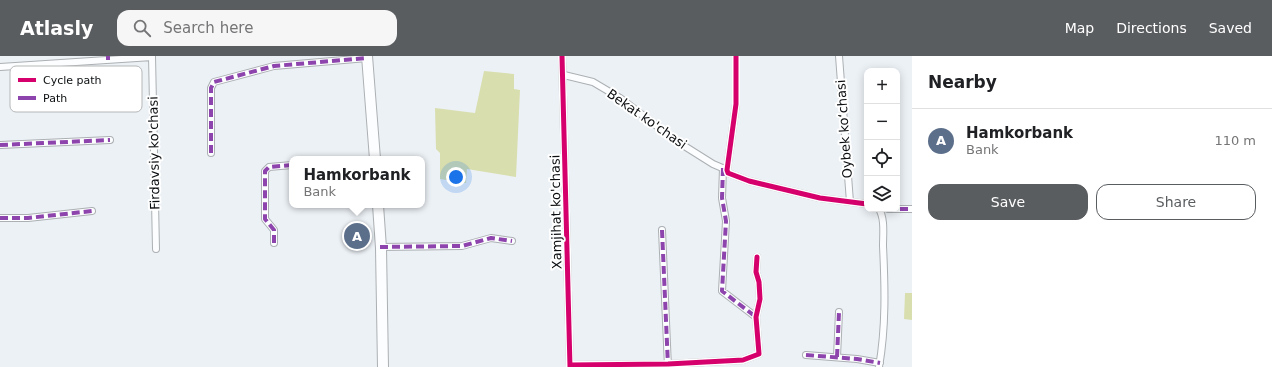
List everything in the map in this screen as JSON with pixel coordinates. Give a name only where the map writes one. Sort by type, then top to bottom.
[{"type":"main road","points":[[367,57],[375,156]]},
{"type":"main road","points":[[378,208],[383,367]]},
{"type":"street","points":[[12,66],[152,56]]},
{"type":"street","name":"Firdavsiy ko'chasi","points":[[152,56],[156,250]]},
{"type":"street","name":"Xamjihat ko'chasi","points":[[562,56],[564,74],[570,366]]},
{"type":"street","points":[[736,56],[736,104],[725,169],[722,198],[726,221],[722,290],[756,317]]},
{"type":"street","name":"Oybek koʻchasi","points":[[839,56],[850,202]]},
{"type":"street","points":[[211,153],[211,88],[214,82],[274,66],[367,57]]},
{"type":"street","points":[[0,67],[10,66]]},
{"type":"street","name":"Bekat ko'chasi","points":[[564,74],[593,82],[620,98],[678,142],[713,164],[725,169],[732,175],[749,181],[820,198],[864,204]]},
{"type":"street","points":[[0,145],[110,140]]},
{"type":"street","points":[[274,243],[274,230],[265,219],[266,169],[272,166],[289,165]]},
{"type":"street","points":[[900,209],[912,209]]},
{"type":"street","points":[[0,218],[28,218],[92,211]]},
{"type":"street","points":[[806,355],[837,357],[880,365],[885,316],[885,291],[882,220],[880,212]]},
{"type":"street","points":[[662,230],[668,365]]},
{"type":"street","points":[[380,246],[462,246],[491,238],[512,241]]},
{"type":"street","points":[[570,366],[668,365],[743,360],[759,354],[756,317],[760,299],[759,282],[756,272],[757,257]]},
{"type":"street","points":[[837,357],[839,312]]},
{"type":"green space","points":[[484,71],[514,74],[514,89],[520,90],[516,177],[467,169],[466,183],[440,179],[440,153],[436,149],[435,108],[475,113]]},
{"type":"green space","points":[[905,293],[912,293],[912,320],[904,319]]},
{"type":"marked path","points":[[211,153],[211,88],[214,82],[274,66],[367,58]]},
{"type":"marked path","points":[[0,145],[110,140]]},
{"type":"marked path","points":[[274,243],[274,230],[265,219],[265,171],[269,167],[289,165]]},
{"type":"marked path","points":[[723,168],[722,198],[726,221],[722,291],[756,317]]},
{"type":"marked path","points":[[900,209],[912,209]]},
{"type":"marked path","points":[[0,218],[28,218],[92,211]]},
{"type":"marked path","points":[[662,230],[668,366]]},
{"type":"marked path","points":[[380,247],[462,246],[491,238],[512,241]]},
{"type":"marked path","points":[[837,357],[839,312]]},
{"type":"marked path","points":[[806,355],[857,359],[880,363]]},
{"type":"cycle path","points":[[562,56],[570,367]]},
{"type":"cycle path","points":[[736,56],[736,104],[727,170],[728,173],[749,181],[820,198],[864,204]]},
{"type":"cycle path","points":[[570,365],[668,364],[743,360],[759,354],[756,317],[760,299],[759,282],[756,272],[757,257]]},
{"type":"place","name":"Hamkorbank","points":[[357,236]]}]
